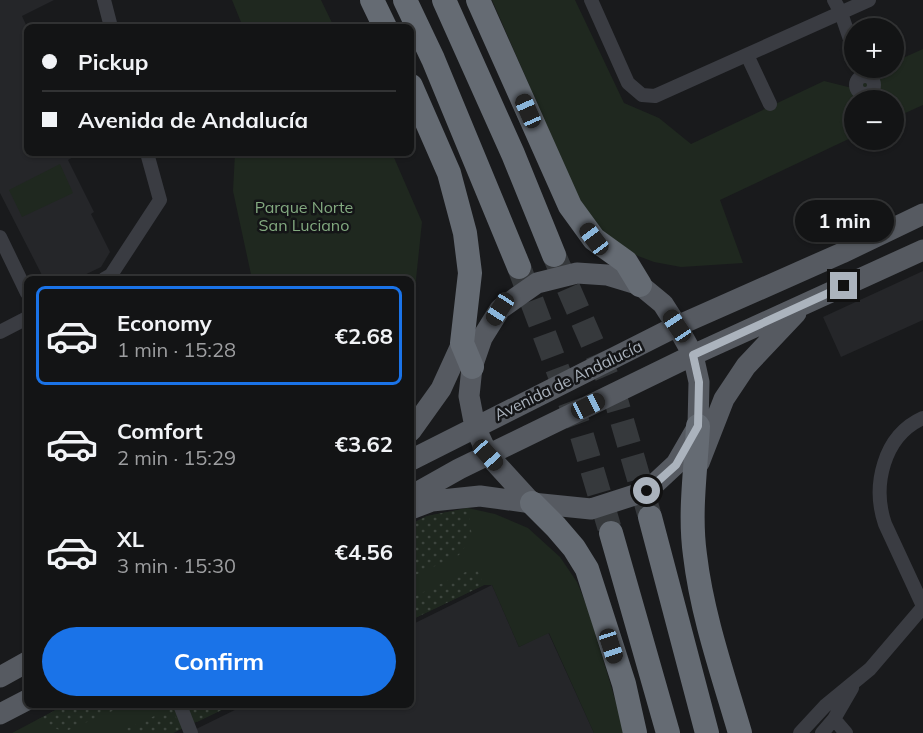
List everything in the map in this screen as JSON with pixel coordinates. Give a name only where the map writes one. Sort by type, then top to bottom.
[{"type":"highway","points":[[372,0],[384,24]]},
{"type":"highway","points":[[405,0],[433,59],[519,267]]},
{"type":"highway","points":[[444,0],[513,154],[554,255]]},
{"type":"highway","points":[[478,0],[570,206],[594,239],[626,262],[640,285]]},
{"type":"highway","points":[[414,93],[449,173],[465,233],[470,273],[462,343],[472,367]]},
{"type":"highway","points":[[698,426],[692,502],[695,555],[710,628],[740,733]]},
{"type":"highway","points":[[532,503],[562,534],[586,569],[624,684],[635,733]]},
{"type":"highway","points":[[650,517],[706,733]]},
{"type":"highway","points":[[611,533],[668,733]]},
{"type":"main road","name":"Avenida de Andalucía","points":[[414,458],[677,326],[842,253],[923,214]]},
{"type":"main road","name":"Avenida de Andalucía","points":[[414,494],[488,455],[693,355],[923,250]]},
{"type":"main road","points":[[414,508],[432,501],[480,496],[532,503],[591,509],[647,491],[676,465],[698,426],[699,382],[693,355],[677,326],[663,304],[640,285],[607,275],[577,273],[537,283],[500,309],[482,338],[472,367],[469,396],[475,427],[488,455],[532,503]]},
{"type":"main road","points":[[696,472],[724,399],[746,366],[804,304]]},
{"type":"main road","points":[[414,427],[441,389],[462,343]]},
{"type":"main road","points":[[0,677],[24,664]]},
{"type":"main road","points":[[0,714],[24,702]]},
{"type":"street","points":[[104,0],[110,24]]},
{"type":"street","points":[[591,0],[628,83],[642,95],[655,96],[869,0]]},
{"type":"street","points":[[834,0],[844,22]]},
{"type":"street","points":[[747,55],[770,104]]},
{"type":"street","points":[[109,276],[160,200],[148,156]]},
{"type":"street","points":[[0,237],[24,287]]},
{"type":"street","points":[[0,332],[24,320]]},
{"type":"street","points":[[800,733],[825,706],[870,669],[923,607],[885,524],[879,488],[885,460],[892,446],[902,432],[923,418]]},
{"type":"street","points":[[822,733],[834,719],[856,681]]},
{"type":"street","points":[[181,708],[190,733]]},
{"type":"street","points":[[834,719],[846,733]]},
{"type":"shaded area","points":[[0,0],[54,0],[22,16],[26,24],[24,156],[72,156],[68,160],[94,212],[91,214],[110,252],[101,267],[82,276],[42,276],[0,193]]},
{"type":"shaded area","points":[[923,271],[923,320],[841,357],[823,317]]},
{"type":"shaded area","points":[[492,585],[519,647],[548,632],[594,733],[188,733],[239,708],[414,708],[414,624]]},
{"type":"green space","points":[[232,0],[321,0],[333,24],[242,24]]},
{"type":"green space","points":[[492,0],[575,0],[624,103],[659,118],[691,144],[824,81],[856,89],[870,78],[904,78],[904,58],[923,49],[923,105],[904,114],[904,90],[844,90],[844,141],[720,200],[743,263],[681,267],[654,262],[625,251],[595,226],[575,190]]},
{"type":"green space","name":"Parque Norte San Luciano","points":[[235,156],[393,156],[422,222],[414,298],[414,276],[251,276],[233,191]]},
{"type":"green space","points":[[60,164],[73,193],[22,217],[9,190]]},
{"type":"green space","points":[[468,508],[495,514],[528,528],[560,557],[577,582],[589,612],[625,733],[594,733],[549,633],[519,647],[492,585],[484,585],[414,619],[414,522],[427,516]]},
{"type":"green space","points":[[468,508],[472,537],[459,555],[414,576],[414,522],[427,516]]},
{"type":"green space","points":[[476,567],[484,585],[414,619],[414,597]]},
{"type":"green space","points":[[59,708],[226,708],[173,733],[12,733]]},
{"type":"green space","points":[[59,708],[119,708],[64,732],[37,720]]},
{"type":"green space","points":[[172,708],[181,729],[173,733],[117,733]]},
{"type":"green space","points":[[190,708],[226,708],[197,722]]},
{"type":"tunnel","points":[[554,255],[614,393],[650,517]]},
{"type":"tunnel","points":[[519,267],[580,429],[611,533]]},
{"type":"route","points":[[647,491],[676,465],[698,426],[699,382],[693,355],[844,286]]}]
